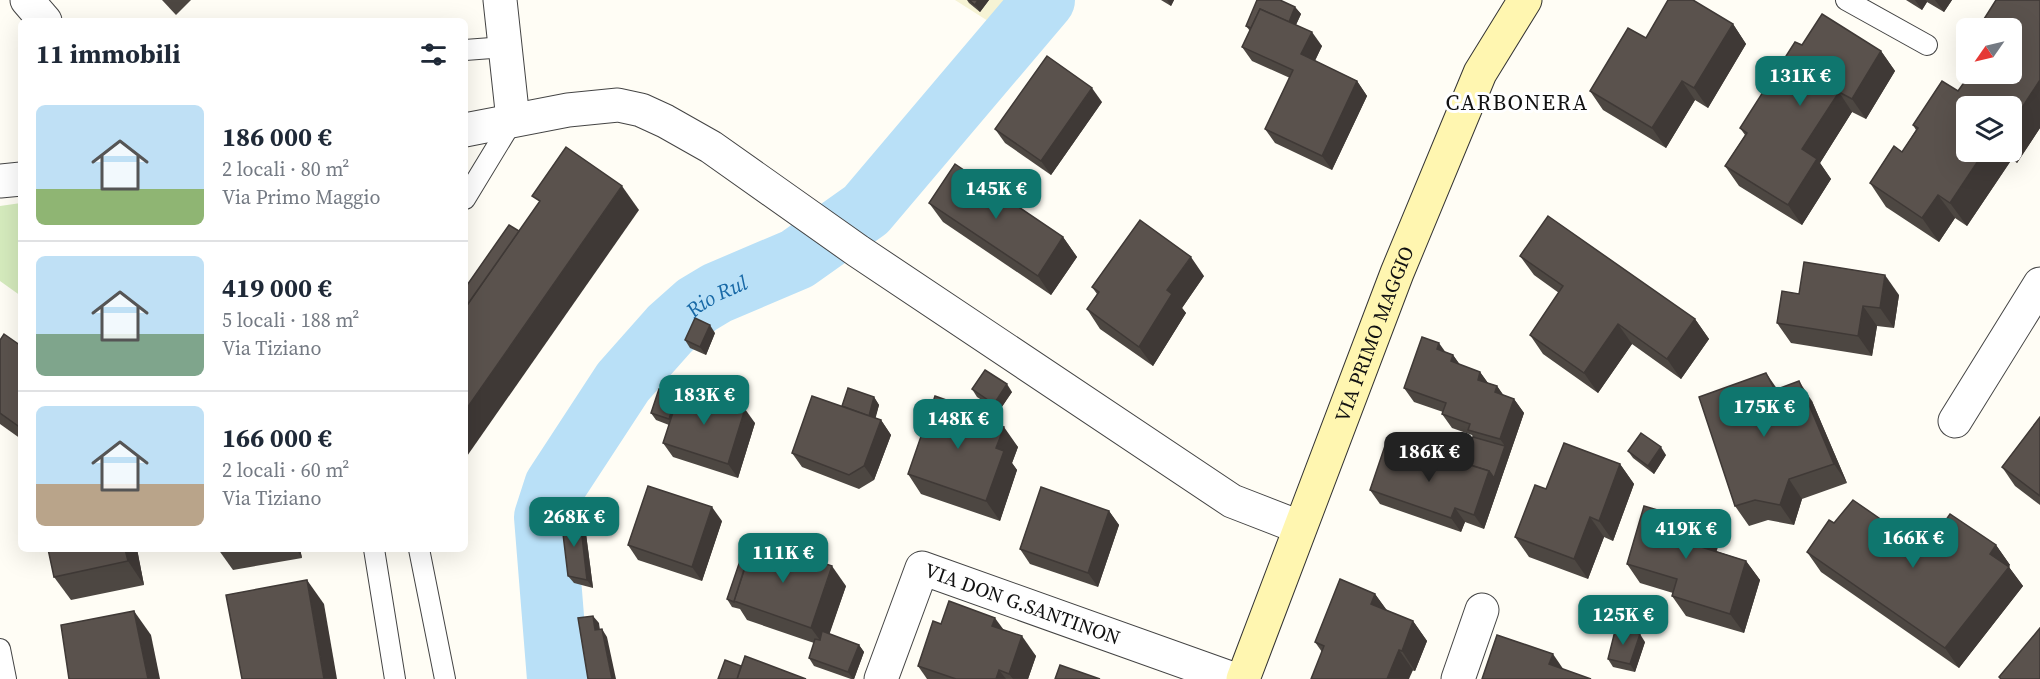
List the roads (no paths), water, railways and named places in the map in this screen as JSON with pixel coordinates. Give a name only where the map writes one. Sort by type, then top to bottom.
[{"type":"street","points":[[27,0],[42,18]]},
{"type":"street","points":[[500,0],[513,120]]},
{"type":"street","name":"VIA PRIMO MAGGIO","points":[[1243,679],[1397,273],[1480,73],[1525,0]]},
{"type":"street","points":[[468,129],[513,120],[618,105],[641,110],[711,147],[858,251],[1232,501],[1299,527]]},
{"type":"street","points":[[0,181],[18,179]]},
{"type":"street","points":[[1955,421],[2040,284]]},
{"type":"street","name":"VIA DON G.SANTINON","points":[[881,679],[922,568],[1233,679]]},
{"type":"street","points":[[1458,679],[1482,610]]},
{"type":"lane","points":[[1846,0],[1927,45]]},
{"type":"lane","points":[[468,50],[505,47]]},
{"type":"lane","points":[[468,194],[513,120]]},
{"type":"lane","points":[[374,552],[395,679]]},
{"type":"lane","points":[[420,552],[445,679]]},
{"type":"lane","points":[[0,649],[6,679]]},
{"type":"waterway","name":"Rio Rul","points":[[558,679],[545,517],[555,486],[623,382],[670,329],[697,305],[717,293],[797,259],[866,210],[1044,0]]},
{"type":"district","name":"CARBONERA","points":[[1517,102]]}]
